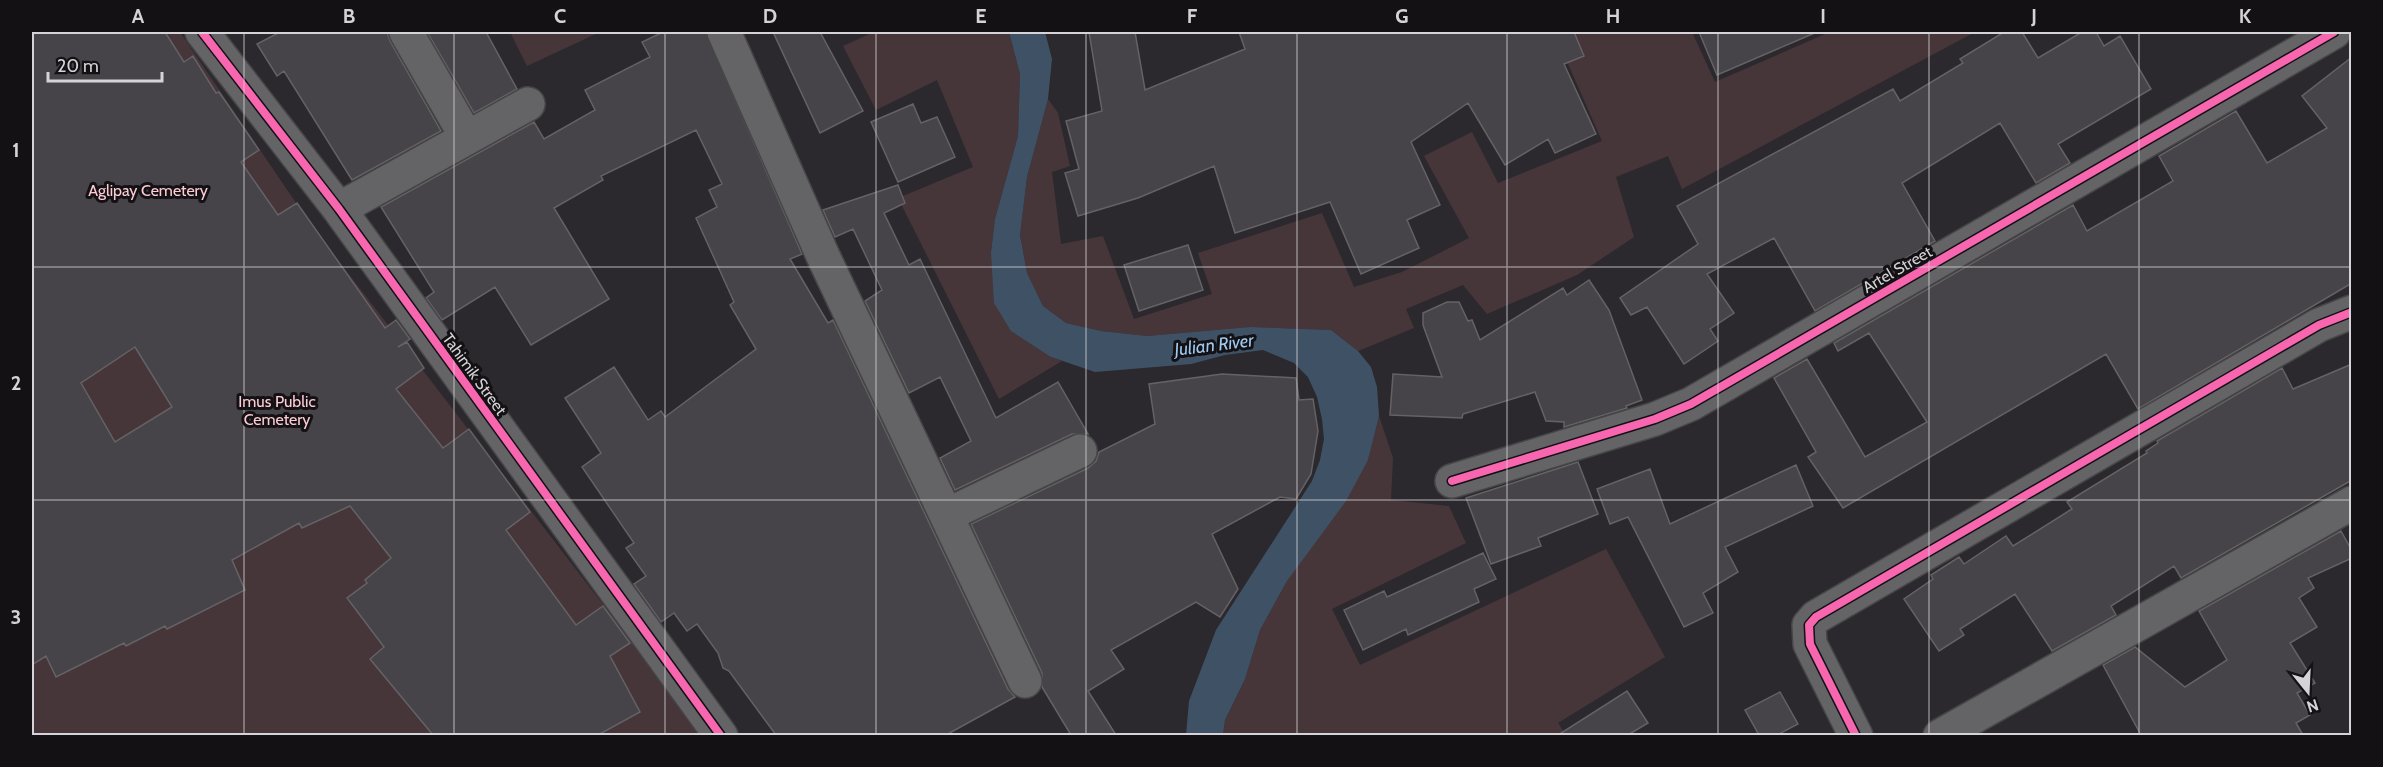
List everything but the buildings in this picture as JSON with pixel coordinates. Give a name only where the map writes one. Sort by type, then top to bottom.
[{"type":"street","name":"Tahimik Street","points":[[202,32],[339,209],[721,735]]},
{"type":"street","points":[[406,32],[466,138]]},
{"type":"street","points":[[724,32],[823,256],[1025,681]]},
{"type":"street","name":"Artel Street","points":[[1452,481],[1656,419],[1691,404],[2334,32]]},
{"type":"street","points":[[339,209],[528,104]]},
{"type":"street","points":[[1856,735],[1810,644],[1809,625],[1816,616],[2319,325],[2352,312]]},
{"type":"street","points":[[946,515],[1080,451]]},
{"type":"street","points":[[1940,735],[2352,503]]},
{"type":"green space","name":"Imus Public Cemetery","points":[[32,32],[57,32],[64,41],[79,32],[180,32],[311,225],[702,733],[32,735]]},
{"type":"green space","points":[[510,32],[600,32],[527,66]]},
{"type":"green space","points":[[874,32],[1009,32],[1020,74],[1018,136],[995,219],[991,252],[1051,357],[1062,361],[999,399],[898,198],[973,167],[937,80],[876,110],[843,46]]},
{"type":"green space","points":[[1554,32],[1692,32],[1715,82],[1830,32],[1975,32],[1682,189],[1668,156],[1616,177],[1634,237],[1577,275],[1487,314],[1463,285],[1406,309],[1414,328],[1358,351],[1331,330],[1250,327],[1147,336],[1101,331],[1066,323],[1043,306],[1027,273],[1020,235],[1027,177],[1048,99],[1058,113],[1070,166],[1052,172],[1061,244],[1103,236],[1134,319],[1212,294],[1198,253],[1322,213],[1354,287],[1402,272],[1469,238],[1424,156],[1472,132],[1498,183],[1602,141]]},
{"type":"green space","points":[[1379,416],[1393,458],[1391,500],[1449,506],[1466,543],[1332,609],[1360,665],[1606,549],[1665,657],[1558,723],[1566,735],[1223,736],[1225,720],[1245,679],[1260,630],[1287,581],[1368,460]]},
{"type":"water","name":"Julian River","points":[[1009,32],[1045,32],[1052,59],[1048,99],[1027,177],[1020,235],[1027,273],[1043,306],[1066,323],[1101,331],[1147,336],[1250,327],[1331,330],[1358,351],[1371,367],[1377,387],[1379,416],[1368,460],[1346,501],[1287,581],[1260,630],[1245,679],[1225,720],[1223,735],[1186,735],[1189,701],[1216,630],[1312,481],[1320,460],[1324,439],[1317,397],[1308,377],[1294,363],[1263,350],[1225,355],[1191,364],[1095,372],[1051,357],[1011,331],[994,303],[991,252],[995,219],[1018,136],[1020,74]]},
{"type":"cycle path","points":[[202,32],[339,209],[721,736]]},
{"type":"cycle path","points":[[1452,481],[1655,419],[1691,404],[2334,32]]},
{"type":"cycle path","points":[[1856,736],[1810,644],[1809,625],[1816,617],[2319,325],[2352,312]]},
{"type":"park label","name":"Aglipay Cemetery","points":[[148,190]]}]
